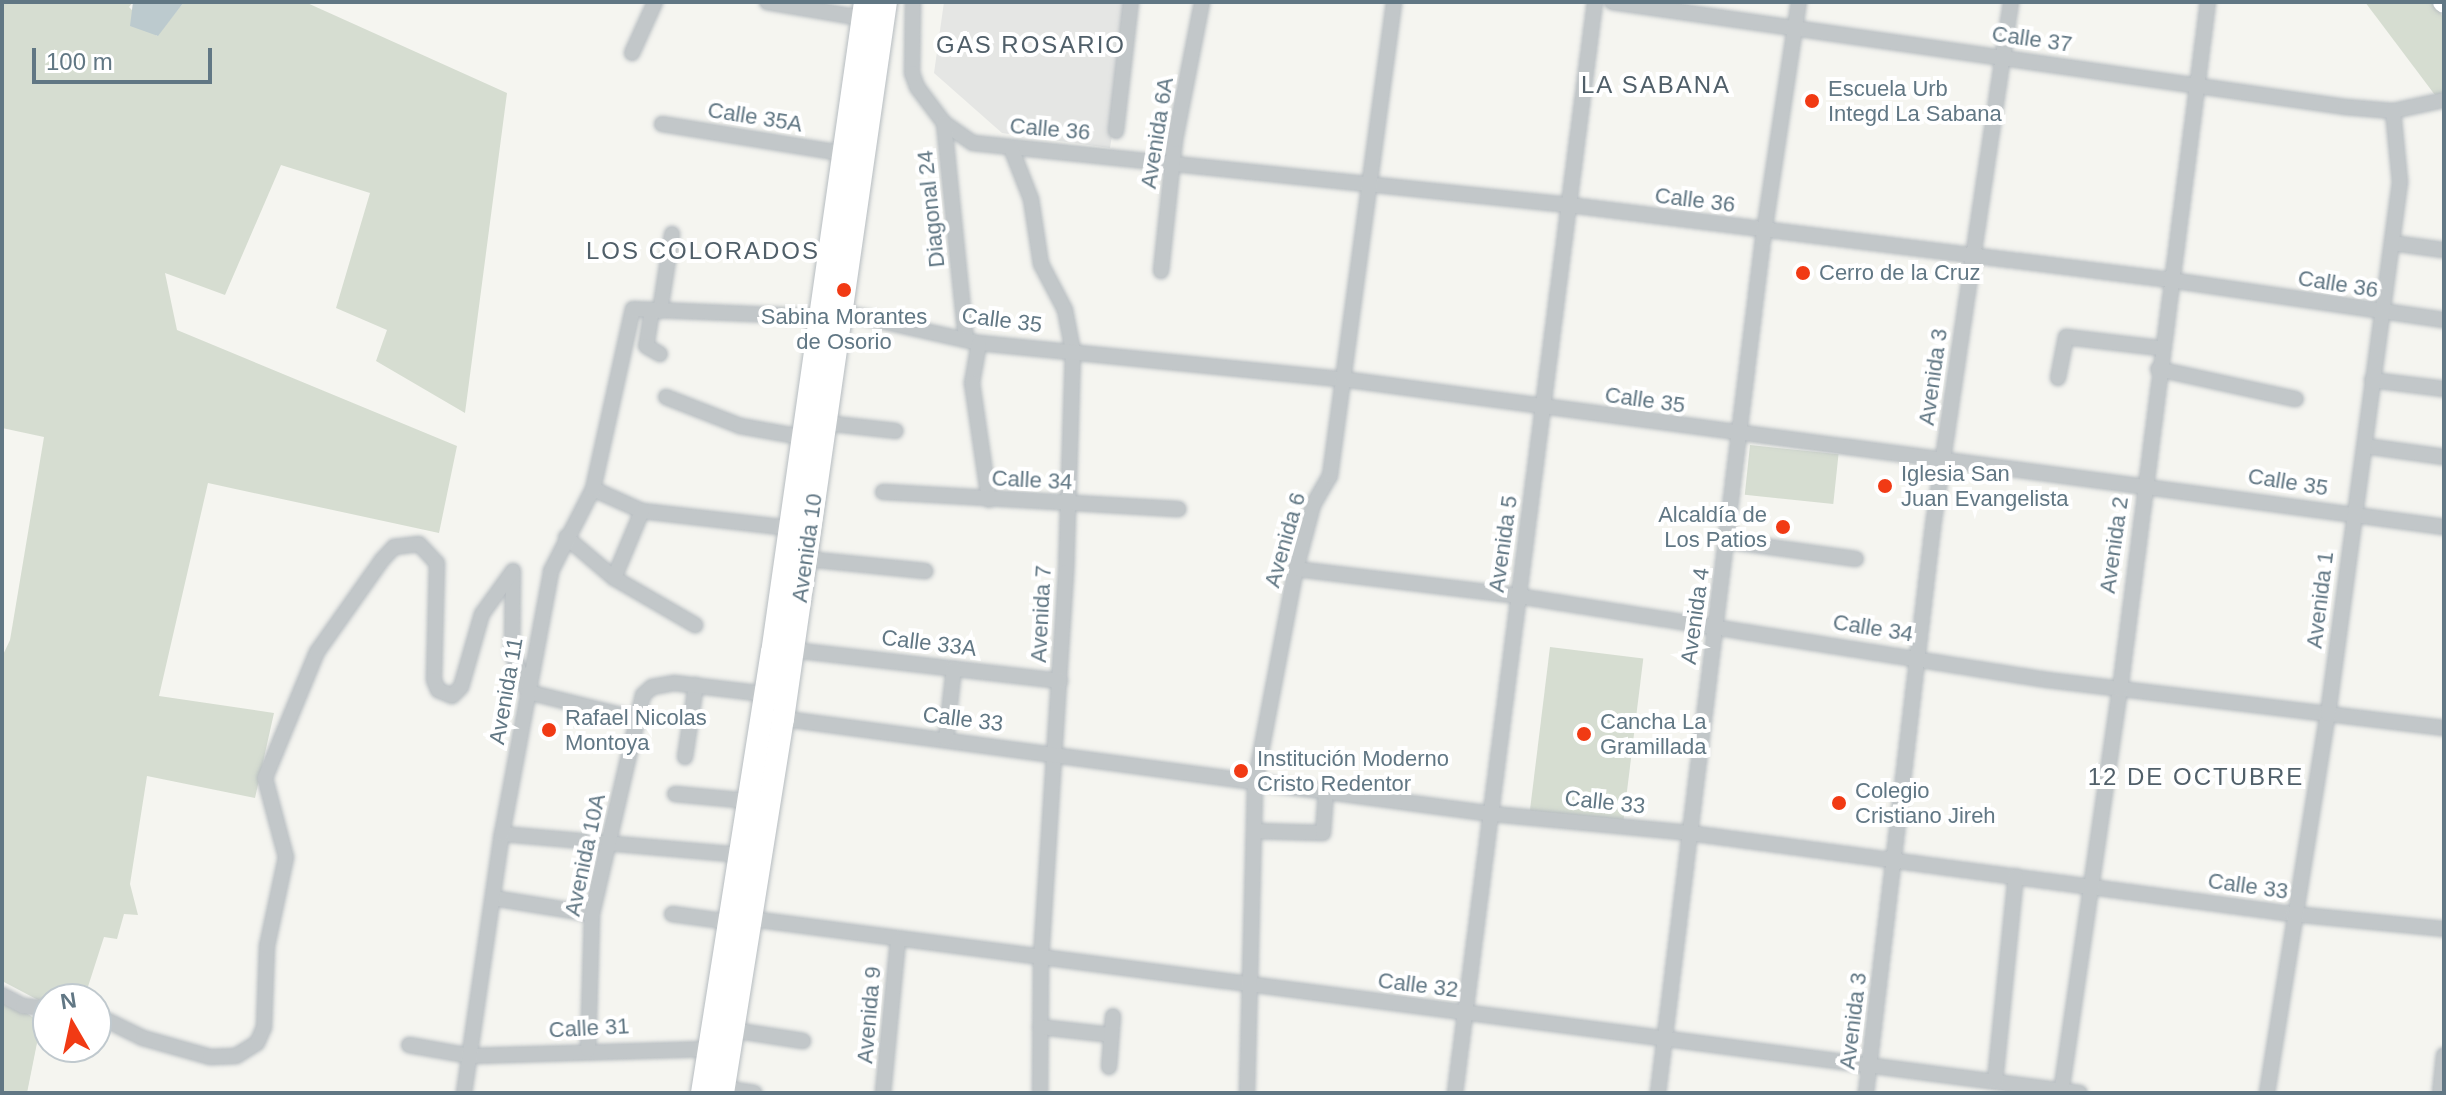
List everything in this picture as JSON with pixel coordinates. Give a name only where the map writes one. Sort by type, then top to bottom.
[{"type":"main road","name":"Avenida 10","points":[[716,1091],[709,1049],[741,921],[774,706],[789,528],[802,437],[830,314],[886,2]]},
{"type":"main road","name":"Avenida 10","points":[[716,1091],[733,1030],[742,855],[749,801],[774,706],[793,650],[825,423],[842,153],[864,10]]},
{"type":"street","points":[[632,53],[655,2]]},
{"type":"street","points":[[767,2],[864,10]]},
{"type":"street","points":[[913,2],[912,73],[944,123]]},
{"type":"street","points":[[1116,131],[1131,2]]},
{"type":"street","name":"Avenida 6A","points":[[1161,271],[1173,163],[1202,2]]},
{"type":"street","name":"Avenida 6","points":[[1247,1093],[1255,783],[1296,569],[1313,505],[1330,476],[1394,2]]},
{"type":"street","name":"Avenida 5","points":[[1455,1093],[1595,2]]},
{"type":"street","name":"Calle 37","points":[[1612,2],[2393,111],[2444,100]]},
{"type":"street","name":"Avenida 4","points":[[1658,1093],[1765,230],[1799,2]]},
{"type":"street","name":"Avenida 3","points":[[1866,1093],[1896,860],[1917,657],[1972,254],[2011,2]]},
{"type":"street","name":"Avenida 2","points":[[2061,1092],[2120,690],[2160,348],[2208,2]]},
{"type":"street","name":"Avenida 1","points":[[2267,1093],[2292,914],[2328,714],[2400,182],[2393,111]]},
{"type":"street","name":"Calle 36","points":[[944,123],[973,143],[1011,148],[1569,205],[2170,280],[2381,314],[2444,320]]},
{"type":"street","name":"Diagonal 24","points":[[944,123],[972,341],[972,383],[989,500]]},
{"type":"street","name":"Calle 35A","points":[[662,124],[842,153]]},
{"type":"street","name":"Avenida 7","points":[[1011,148],[1031,199],[1041,264],[1070,326],[1073,351],[1060,681],[1052,753],[1041,959],[1040,1093]]},
{"type":"street","points":[[660,354],[646,346],[672,234]]},
{"type":"street","points":[[2392,243],[2444,250]]},
{"type":"street","name":"Calle 35","points":[[633,309],[830,314],[972,341],[1342,379],[1741,436],[2144,483],[2444,527]]},
{"type":"street","name":"Avenida 11","points":[[464,1093],[502,834],[551,571],[593,489],[633,309]]},
{"type":"street","points":[[2058,378],[2066,337],[2160,348]]},
{"type":"street","points":[[2158,369],[2296,399]]},
{"type":"street","points":[[2372,380],[2444,389]]},
{"type":"street","points":[[666,397],[740,426],[802,437]]},
{"type":"street","points":[[825,423],[896,431]]},
{"type":"street","points":[[2365,446],[2444,457]]},
{"type":"street","points":[[593,489],[642,511],[789,528]]},
{"type":"street","name":"Calle 34","points":[[883,492],[1179,509]]},
{"type":"street","points":[[614,578],[642,511]]},
{"type":"street","points":[[566,537],[614,578],[695,625]]},
{"type":"street","points":[[1727,541],[1856,559]]},
{"type":"street","points":[[112,1023],[143,1038],[210,1057],[236,1056],[260,1038],[267,946],[286,857],[265,778],[332,627],[382,560],[404,544],[424,546],[437,563],[432,667],[438,690],[447,697],[461,687],[482,614],[513,571],[512,653],[528,692],[636,719]]},
{"type":"street","points":[[806,559],[925,571]]},
{"type":"street","name":"Calle 34","points":[[1296,569],[1518,596],[2120,690],[2444,728]]},
{"type":"street","name":"Calle 33A","points":[[793,650],[1060,681]]},
{"type":"street","points":[[946,739],[954,668]]},
{"type":"street","points":[[685,757],[696,685]]},
{"type":"street","name":"Calle 33","points":[[652,687],[696,685],[774,706],[946,739],[1255,783],[1493,814],[1689,833],[2292,914],[2444,929]]},
{"type":"street","name":"Avenida 10A","points":[[588,1050],[592,914],[636,719],[643,695],[652,687]]},
{"type":"street","points":[[1254,831],[1323,833],[1326,792]]},
{"type":"street","points":[[675,794],[749,801]]},
{"type":"street","points":[[502,834],[742,855]]},
{"type":"street","points":[[1995,1081],[2016,876]]},
{"type":"street","points":[[493,898],[592,914]]},
{"type":"street","name":"Calle 32","points":[[672,914],[1665,1037],[2080,1093]]},
{"type":"street","name":"Avenida 9","points":[[883,1093],[898,941]]},
{"type":"street","points":[[2,995],[23,1006],[32,1007]]},
{"type":"street","points":[[1109,1067],[1113,1016]]},
{"type":"street","points":[[1040,1027],[1111,1035]]},
{"type":"street","points":[[733,1030],[803,1041]]},
{"type":"street","name":"Calle 31","points":[[409,1045],[470,1056],[588,1050],[709,1049]]},
{"type":"street","points":[[2440,1093],[2444,1055]]},
{"type":"street","points":[[716,1091],[755,1093]]},
{"type":"shaded area","points":[[2,2],[133,2],[129,7],[157,36],[184,2],[305,2],[507,93],[465,413],[376,361],[387,330],[336,308],[370,193],[281,165],[225,295],[165,273],[177,330],[457,446],[439,533],[208,483],[159,696],[274,713],[255,798],[147,776],[130,884],[138,915],[124,914],[117,939],[104,937],[89,983],[32,983],[32,997],[2,981],[2,657],[10,640],[44,437],[2,428]]},
{"type":"shaded area","points":[[133,2],[184,2],[158,36],[130,26]]},
{"type":"shaded area","points":[[944,2],[1133,2],[1110,148],[1002,133],[934,73]]},
{"type":"shaded area","points":[[2365,2],[2434,2],[2444,19],[2444,107]]},
{"type":"shaded area","points":[[1750,445],[1839,454],[1833,504],[1745,495]]},
{"type":"shaded area","name":"Cancha La Gramillada","points":[[1550,647],[1643,658],[1623,822],[1530,811]]},
{"type":"shaded area","points":[[2,996],[32,1017],[33,1063],[27,1093],[2,1093]]},
{"type":"place","name":"Escuela Urb Integd La Sabana","points":[[1812,101]]},
{"type":"place","name":"Cerro de la Cruz","points":[[1803,273]]},
{"type":"place","name":"Sabina Morantes de Osorio","points":[[844,290]]},
{"type":"place","name":"Iglesia San Juan Evangelista","points":[[1885,486]]},
{"type":"place","name":"Alcaldía de Los Patios","points":[[1783,527]]},
{"type":"place","name":"Rafael Nicolas Montoya","points":[[549,730]]},
{"type":"place","name":"Cancha La Gramillada","points":[[1584,734]]},
{"type":"place","name":"Institución Moderno Cristo Redentor","points":[[1241,771]]},
{"type":"place","name":"Colegio Cristiano Jireh","points":[[1839,803]]},
{"type":"district","name":"GAS ROSARIO","points":[[1031,45]]},
{"type":"district","name":"LA SABANA","points":[[1656,85]]},
{"type":"district","name":"LOS COLORADOS","points":[[703,251]]},
{"type":"district","name":"12 DE OCTUBRE","points":[[2196,777]]}]
